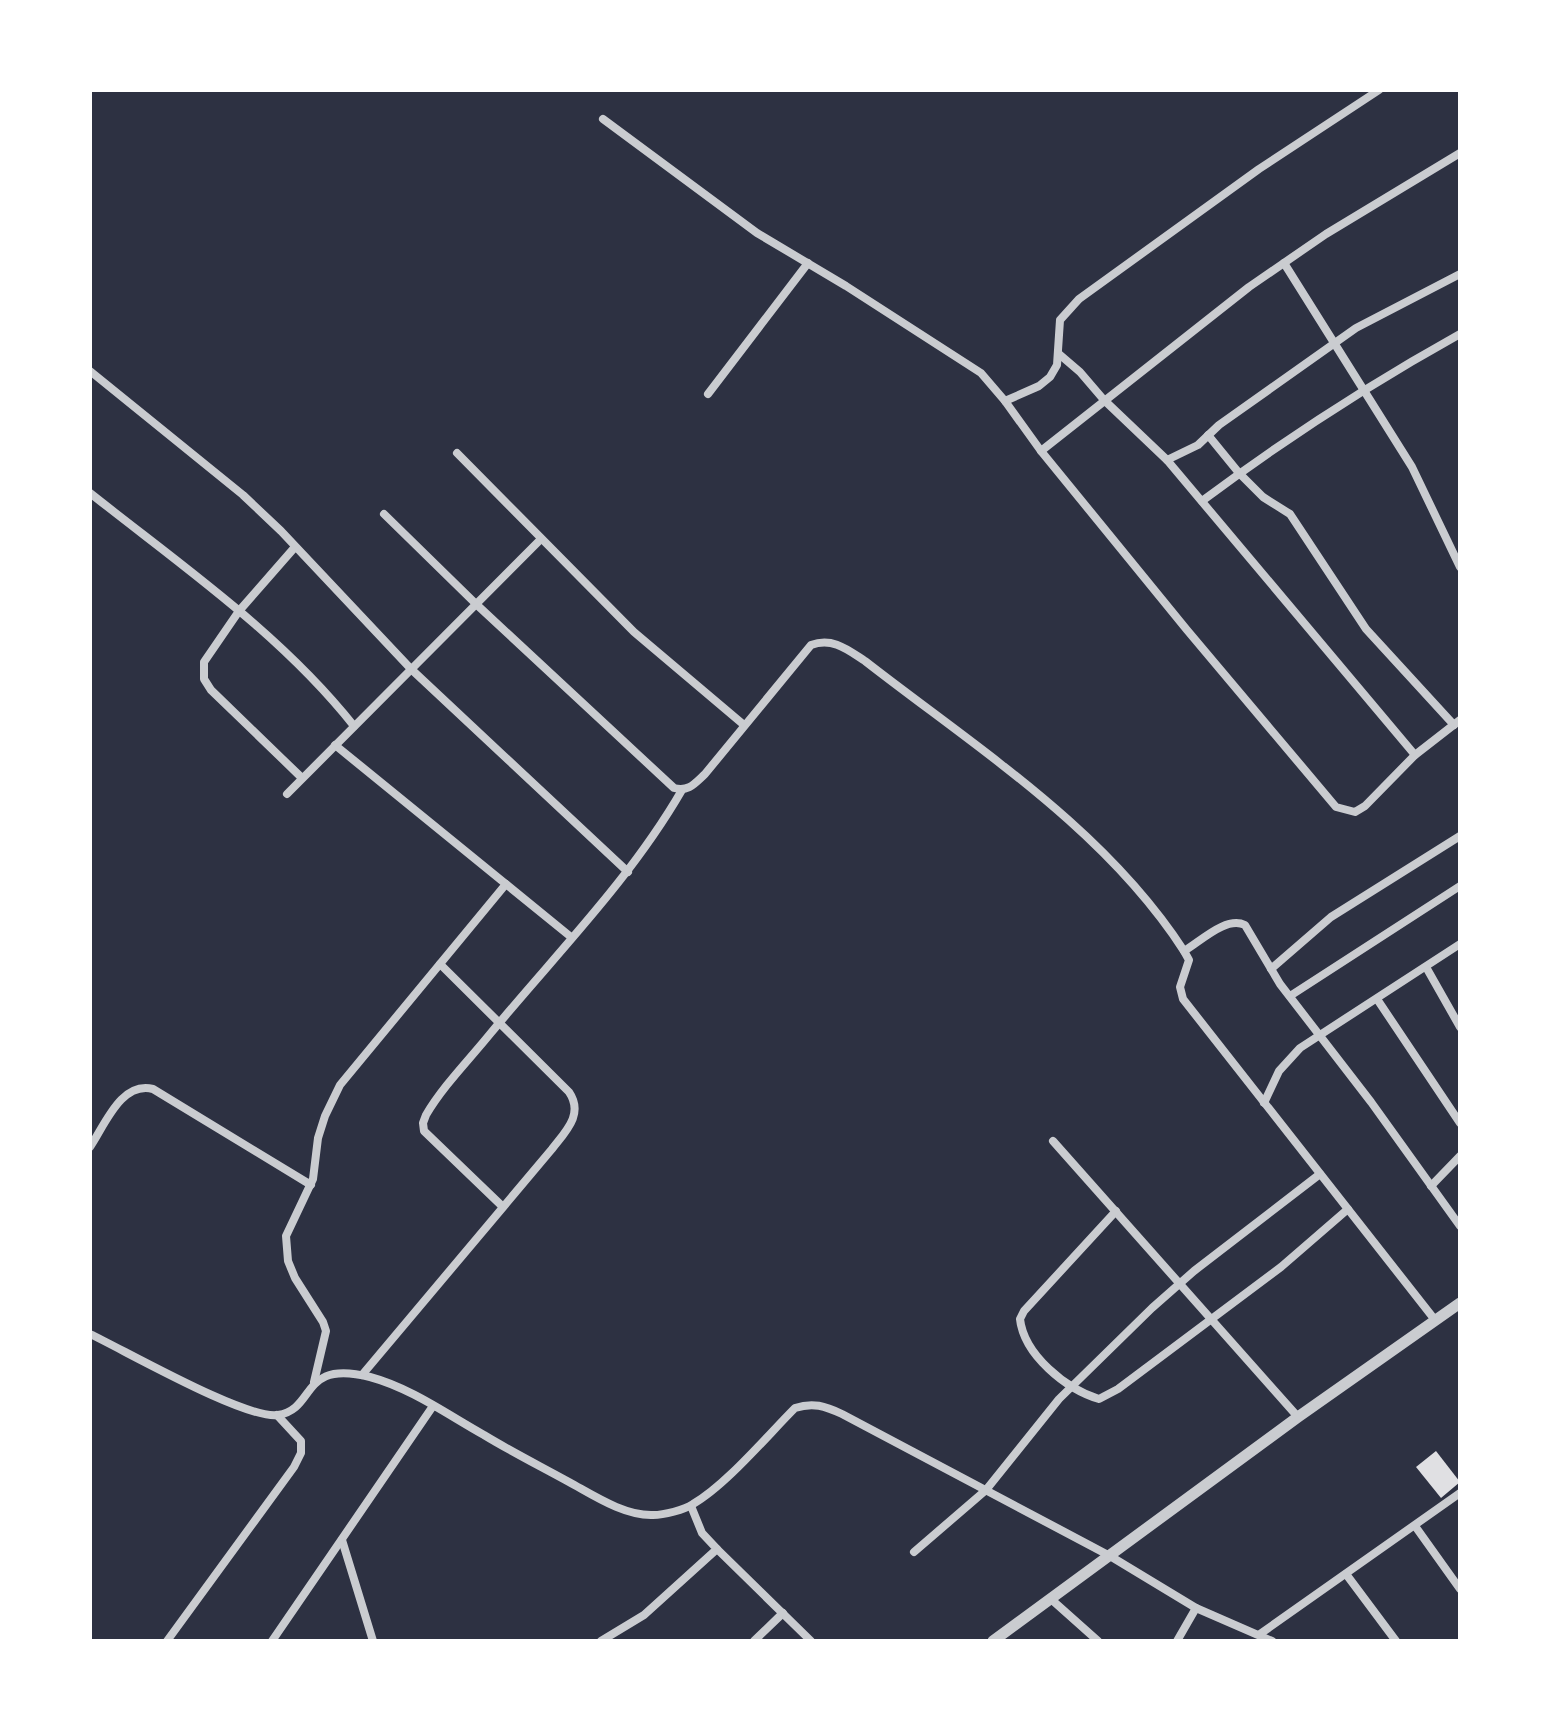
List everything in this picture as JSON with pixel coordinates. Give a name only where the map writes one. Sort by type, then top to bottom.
[{"type":"street","points":[[1005,401],[1039,386],[1050,377],[1059,354],[1060,320],[1079,299],[1259,169],[1379,90]]},
{"type":"street","points":[[603,119],[720,207],[981,373],[1041,451],[1336,807],[1355,812],[1365,806],[1415,755],[1457,722],[1366,629],[1290,514],[1263,497],[1208,435]]},
{"type":"street","points":[[1041,451],[1226,304],[1389,194],[1460,153]]},
{"type":"street","points":[[708,394],[808,263]]},
{"type":"street","points":[[1284,263],[1412,467],[1460,567]]},
{"type":"street","points":[[1167,460],[1187,452],[1356,328],[1460,274]]},
{"type":"street","points":[[1202,501],[1239,473],[1405,365],[1460,334]]},
{"type":"street","points":[[1059,354],[1167,460],[1415,755]]},
{"type":"street","points":[[90,371],[243,495],[411,669],[628,872]]},
{"type":"street","points":[[457,453],[634,632],[744,725]]},
{"type":"street","points":[[90,493],[239,611],[306,673],[354,726]]},
{"type":"street","points":[[384,514],[674,788],[682,790],[692,787],[699,780],[811,645],[830,642],[842,646],[1082,831],[1126,877],[1189,960],[1180,987],[1183,999],[1435,1320]]},
{"type":"street","points":[[287,794],[541,539]]},
{"type":"street","points":[[295,547],[239,611],[204,662],[204,679],[222,702],[302,778]]},
{"type":"street","points":[[335,745],[571,937]]},
{"type":"street","points":[[502,1206],[433,1141],[424,1131],[423,1123],[433,1104],[499,1023],[628,872],[682,790]]},
{"type":"street","points":[[1271,969],[1331,917],[1460,836]]},
{"type":"street","points":[[90,1334],[249,1411],[277,1415],[297,1406],[314,1382],[326,1331],[295,1278],[288,1261],[286,1236],[311,1185],[321,1127],[340,1085],[506,884]]},
{"type":"street","points":[[1290,996],[1460,886]]},
{"type":"street","points":[[1184,951],[1226,925],[1240,922],[1250,931],[1290,996],[1460,1226]]},
{"type":"street","points":[[1264,1103],[1288,1059],[1460,944]]},
{"type":"street","points":[[362,1375],[565,1132],[576,1113],[576,1102],[569,1092],[440,964]]},
{"type":"street","points":[[1426,967],[1460,1027]]},
{"type":"street","points":[[1377,999],[1460,1123]]},
{"type":"street","points":[[90,1147],[127,1093],[145,1087],[311,1185]]},
{"type":"street","points":[[1053,1141],[1298,1417]]},
{"type":"street","points":[[1431,1186],[1460,1156]]},
{"type":"street","points":[[914,1552],[986,1490],[1070,1386],[1180,1284],[1320,1174]]},
{"type":"street","points":[[1116,1211],[1020,1319],[1028,1344],[1041,1360],[1070,1386],[1099,1399],[1107,1397],[1281,1267],[1348,1209]]},
{"type":"street","points":[[993,1641],[1298,1417],[1460,1303]]},
{"type":"street","points":[[314,1382],[333,1374],[362,1375],[397,1388],[615,1506],[653,1515],[691,1506],[795,1408],[808,1404],[820,1405],[1110,1556],[1196,1608],[1272,1641]]},
{"type":"street","points":[[272,1641],[433,1406]]},
{"type":"street","points":[[167,1641],[294,1467],[301,1453],[301,1441],[277,1415]]},
{"type":"street","points":[[1260,1634],[1460,1493]]},
{"type":"street","points":[[691,1506],[702,1533],[811,1641]]},
{"type":"street","points":[[1415,1526],[1460,1589]]},
{"type":"street","points":[[342,1540],[373,1641]]},
{"type":"street","points":[[601,1641],[644,1615],[717,1549]]},
{"type":"street","points":[[1346,1574],[1396,1641]]},
{"type":"street","points":[[1052,1600],[1098,1641]]},
{"type":"street","points":[[1177,1641],[1196,1608]]},
{"type":"street","points":[[754,1641],[783,1613]]},
{"type":"building","points":[[1436,1451],[1460,1482],[1441,1498],[1416,1467]]}]
